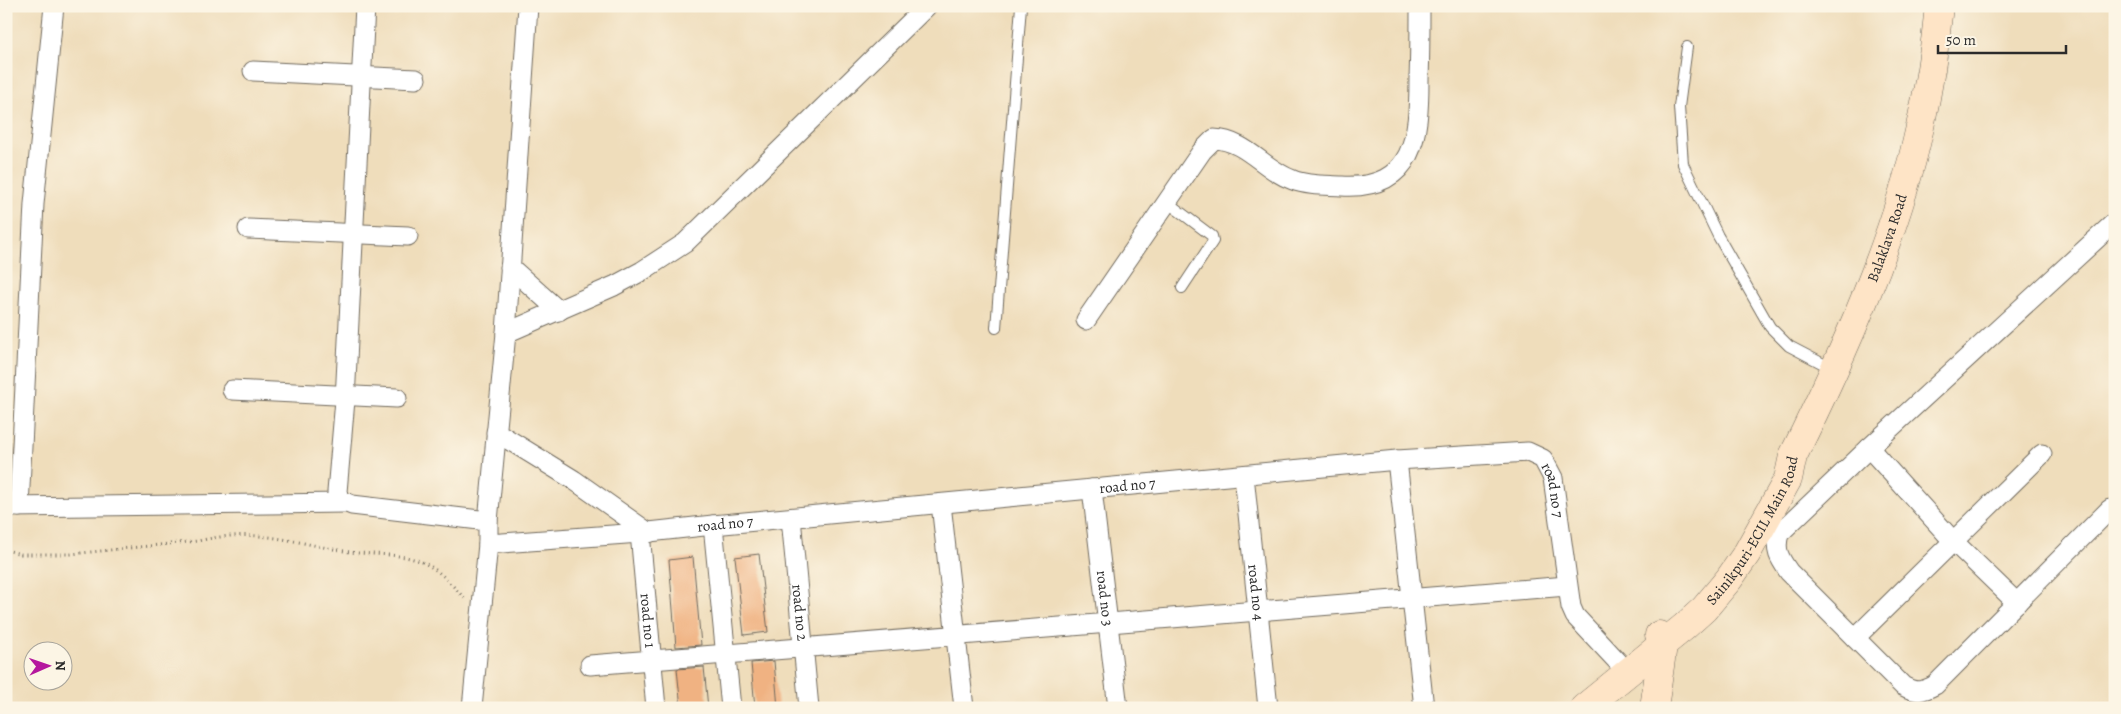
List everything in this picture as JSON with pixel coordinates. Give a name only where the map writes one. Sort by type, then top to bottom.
[{"type":"main road","name":"Balaklava Road","points":[[1793,456],[1859,312],[1903,191],[1922,119],[1934,59],[1939,6]]},
{"type":"main road","name":"Sainikpuri-ECIL Main Road","points":[[1566,708],[1660,638],[1717,572],[1753,520],[1784,461],[1793,456]]},
{"type":"main road","points":[[1654,708],[1660,638]]},
{"type":"main road","name":"Sainikpuri-ECIL Main Road","points":[[1584,708],[1632,658]]},
{"type":"main road","points":[[1632,658],[1637,708]]},
{"type":"street","points":[[54,6],[34,204],[13,507],[345,503]]},
{"type":"street","points":[[365,6],[346,396],[337,492],[340,500],[352,505],[488,521]]},
{"type":"street","points":[[472,708],[506,333],[528,6]]},
{"type":"street","points":[[506,333],[642,272],[685,243],[928,6]]},
{"type":"street","points":[[1086,320],[1202,151],[1214,139],[1227,139],[1239,145],[1261,162],[1293,180],[1324,185],[1355,187],[1382,181],[1400,168],[1414,142],[1419,114],[1420,6]]},
{"type":"street","points":[[253,71],[416,79]]},
{"type":"street","name":"Sainikpuri-ECIL Main Road","points":[[2110,509],[1935,685],[1922,692],[1912,691],[1903,686],[1789,572],[1778,556],[1776,548],[1779,534],[1869,448],[2115,222]]},
{"type":"street","points":[[248,229],[408,236]]},
{"type":"street","points":[[510,266],[558,311]]},
{"type":"street","points":[[232,390],[397,398]]},
{"type":"street","points":[[496,432],[574,480],[645,533]]},
{"type":"street","points":[[1869,448],[1953,541],[2017,603]]},
{"type":"street","name":"road no 7","points":[[488,544],[645,533],[1398,460],[1528,452],[1542,460],[1549,468],[1553,478],[1571,607],[1576,616],[1632,658]]},
{"type":"street","points":[[1855,638],[2042,454]]},
{"type":"street","points":[[1398,460],[1424,708]]},
{"type":"street","name":"road no 4","points":[[1244,475],[1268,708]]},
{"type":"street","name":"road no 3","points":[[1092,489],[1118,708]]},
{"type":"street","points":[[941,504],[964,708]]},
{"type":"street","name":"road no 2","points":[[791,518],[809,708]]},
{"type":"street","points":[[713,525],[731,708]]},
{"type":"street","name":"road no 1","points":[[645,533],[656,708]]},
{"type":"street","points":[[590,665],[1567,586]]},
{"type":"lane","points":[[996,328],[1021,6]]},
{"type":"lane","points":[[1686,47],[1679,107],[1683,164],[1718,236],[1770,327],[1789,346],[1833,369]]},
{"type":"lane","points":[[1166,202],[1212,236],[1213,241],[1182,288]]},
{"type":"path","points":[[6,550],[22,554],[70,554],[198,541],[233,535],[286,538],[349,552],[421,562],[445,577],[480,617]]},
{"type":"building","points":[[759,554],[768,632],[744,635],[735,557]]},
{"type":"building","points":[[693,557],[701,645],[676,647],[669,560]]},
{"type":"building","points":[[774,661],[778,708],[755,708],[751,663]]},
{"type":"building","points":[[704,667],[708,708],[681,708],[677,669]]}]
